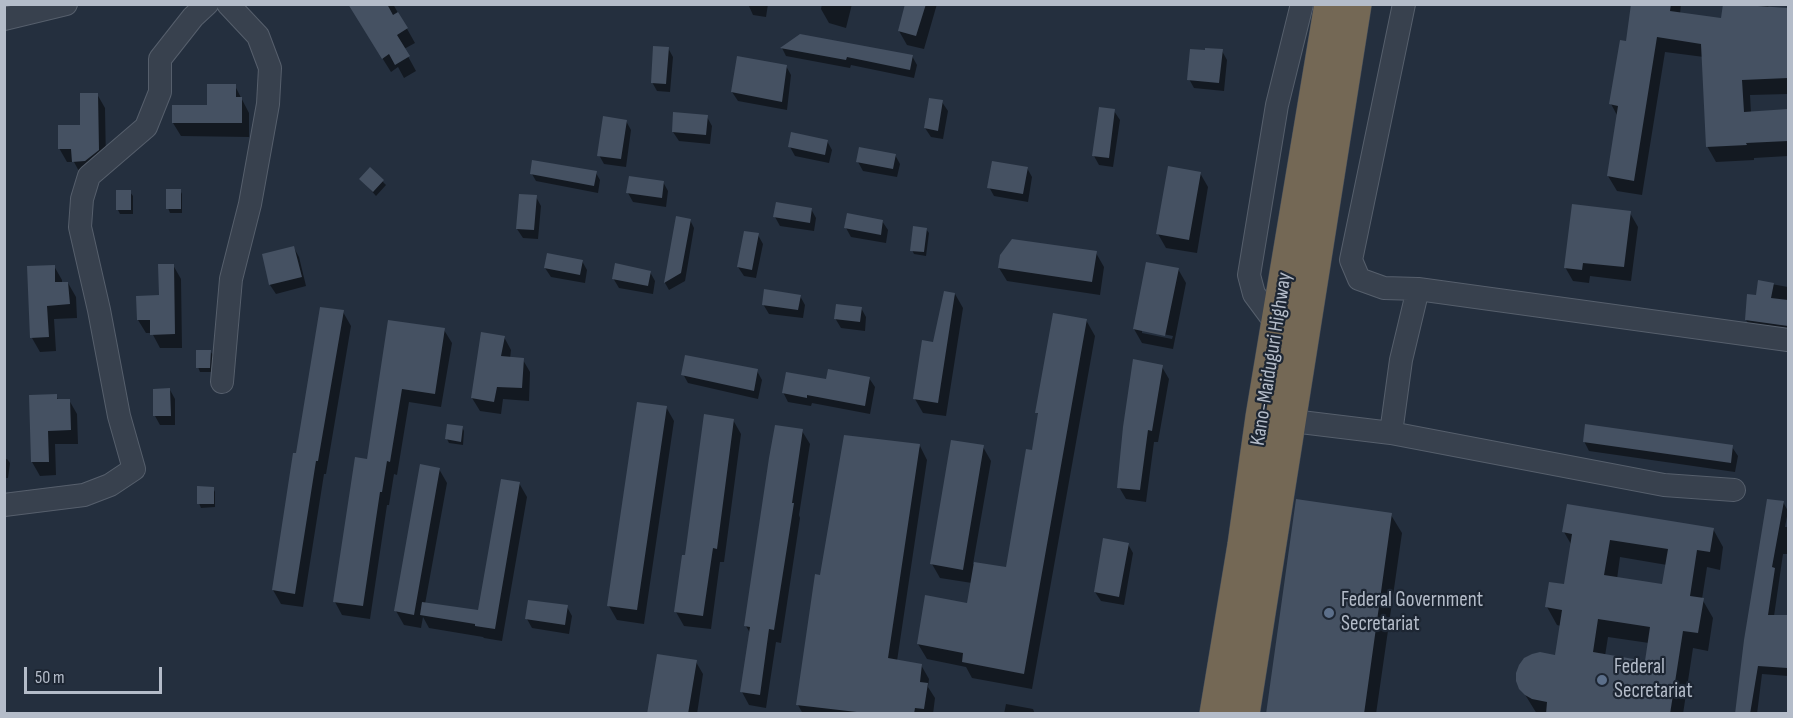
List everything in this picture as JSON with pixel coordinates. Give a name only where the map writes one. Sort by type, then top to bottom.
[{"type":"highway","name":"Kano-Maiduguri Highway","points":[[1243,714],[1276,419],[1277,325],[1331,4]]},
{"type":"highway","name":"Kano-Maiduguri Highway","points":[[1216,714],[1244,545],[1276,419],[1355,4]]},
{"type":"street","points":[[4,19],[66,4]]},
{"type":"street","points":[[4,505],[84,495],[110,485],[134,469],[119,416],[99,310],[80,227],[82,199],[89,176],[146,126],[160,92],[160,59],[193,16],[207,4]]},
{"type":"street","points":[[222,382],[231,279],[250,204],[268,104],[270,68],[258,36],[228,4]]},
{"type":"street","points":[[1277,325],[1254,294],[1249,275],[1277,105],[1302,4]]},
{"type":"street","points":[[1404,4],[1351,260],[1359,279],[1384,288],[1418,289],[1788,340]]},
{"type":"street","points":[[1391,433],[1401,360],[1418,289]]},
{"type":"street","points":[[1276,419],[1391,433],[1664,485],[1734,490]]},
{"type":"building","points":[[348,4],[387,4],[393,15],[398,12],[408,28],[397,35],[410,56],[395,65],[389,54],[382,59]]},
{"type":"building","points":[[905,4],[926,4],[916,36],[898,31]]},
{"type":"building","points":[[1631,4],[1671,4],[1670,11],[1721,18],[1723,4],[1759,4],[1758,6],[1788,8],[1788,78],[1742,80],[1744,112],[1788,109],[1788,141],[1706,147],[1701,44],[1657,37],[1634,181],[1607,176],[1618,106],[1609,104],[1620,40],[1626,41]]},
{"type":"building","points":[[800,34],[913,55],[910,70],[847,57],[846,60],[780,48]]},
{"type":"building","points":[[653,46],[669,47],[666,84],[651,83]]},
{"type":"building","points":[[1205,48],[1223,49],[1219,83],[1187,80],[1190,49],[1205,50]]},
{"type":"building","points":[[737,56],[787,65],[782,102],[731,92]]},
{"type":"building","points":[[207,84],[236,84],[236,97],[242,97],[242,123],[172,123],[172,105],[207,105]]},
{"type":"building","points":[[80,93],[98,93],[99,150],[85,161],[72,162],[71,149],[58,149],[58,125],[80,125]]},
{"type":"building","points":[[929,98],[943,100],[938,131],[924,128]]},
{"type":"building","points":[[1099,107],[1115,109],[1109,158],[1092,156]]},
{"type":"building","points":[[673,112],[708,115],[706,135],[672,132]]},
{"type":"building","points":[[603,116],[627,120],[621,159],[597,156]]},
{"type":"building","points":[[791,132],[828,140],[825,155],[788,147]]},
{"type":"building","points":[[859,147],[896,154],[893,169],[856,162]]},
{"type":"building","points":[[532,160],[597,171],[594,186],[530,174]]},
{"type":"building","points":[[992,161],[1028,167],[1023,194],[987,188]]},
{"type":"building","points":[[1168,166],[1201,172],[1189,240],[1156,234]]},
{"type":"building","points":[[370,167],[384,180],[373,192],[359,179]]},
{"type":"building","points":[[629,176],[664,181],[662,198],[626,193]]},
{"type":"building","points":[[166,189],[181,189],[181,209],[166,209]]},
{"type":"building","points":[[116,190],[131,190],[131,210],[116,210]]},
{"type":"building","points":[[519,194],[537,195],[534,230],[516,229]]},
{"type":"building","points":[[776,202],[812,208],[810,223],[773,217]]},
{"type":"building","points":[[1572,204],[1631,211],[1624,267],[1583,263],[1582,270],[1564,268]]},
{"type":"building","points":[[847,213],[883,220],[881,235],[844,228]]},
{"type":"building","points":[[676,216],[691,219],[681,273],[664,283]]},
{"type":"building","points":[[913,226],[927,228],[924,252],[910,251]]},
{"type":"building","points":[[744,231],[759,233],[752,270],[737,267]]},
{"type":"building","points":[[1012,239],[1097,251],[1092,282],[998,268],[1000,255]]},
{"type":"building","points":[[294,246],[302,277],[269,285],[262,254]]},
{"type":"building","points":[[547,253],[583,260],[580,275],[544,268]]},
{"type":"building","points":[[1146,262],[1179,268],[1165,336],[1133,329]]},
{"type":"building","points":[[615,263],[651,271],[648,286],[612,279]]},
{"type":"building","points":[[158,264],[174,264],[175,334],[150,335],[150,320],[137,320],[136,296],[159,295]]},
{"type":"building","points":[[55,265],[55,282],[68,282],[70,304],[47,306],[49,337],[30,338],[27,266]]},
{"type":"building","points":[[1758,280],[1774,283],[1771,298],[1788,300],[1788,326],[1745,320],[1747,294],[1756,295]]},
{"type":"building","points":[[764,289],[801,295],[798,310],[762,305]]},
{"type":"building","points":[[944,291],[955,293],[938,403],[913,399],[922,340],[933,342]]},
{"type":"building","points":[[836,304],[862,307],[860,322],[834,319]]},
{"type":"building","points":[[320,307],[344,310],[318,461],[316,461],[295,594],[272,590],[293,453],[296,453]]},
{"type":"building","points":[[1053,313],[1087,319],[1024,674],[962,662],[963,653],[917,644],[925,595],[967,603],[974,562],[1006,567],[1026,449],[1032,450],[1038,413],[1035,413]]},
{"type":"building","points":[[388,320],[445,328],[435,394],[402,389],[390,462],[387,461],[382,492],[380,492],[363,606],[333,602],[355,457],[367,459]]},
{"type":"building","points":[[481,332],[505,336],[501,356],[524,358],[522,388],[497,387],[494,402],[471,398]]},
{"type":"building","points":[[196,350],[211,350],[210,368],[196,368]]},
{"type":"building","points":[[685,355],[758,369],[754,391],[681,375]]},
{"type":"building","points":[[1133,359],[1163,365],[1152,431],[1148,430],[1140,490],[1117,488]]},
{"type":"building","points":[[828,369],[870,377],[865,406],[807,395],[807,398],[782,393],[786,372],[826,379]]},
{"type":"building","points":[[170,388],[171,416],[153,416],[153,389]]},
{"type":"building","points":[[57,394],[57,399],[70,399],[71,430],[48,431],[49,462],[31,462],[29,395]]},
{"type":"building","points":[[637,402],[667,406],[637,610],[607,606]]},
{"type":"building","points":[[704,414],[734,419],[717,549],[713,548],[703,616],[674,612],[682,555],[685,555]]},
{"type":"building","points":[[447,424],[463,426],[461,442],[445,439]]},
{"type":"building","points":[[1585,424],[1733,445],[1731,463],[1583,442]]},
{"type":"building","points":[[775,425],[803,429],[774,630],[769,629],[760,695],[740,692],[750,627],[744,626]]},
{"type":"building","points":[[844,435],[920,444],[888,658],[922,664],[920,682],[928,683],[924,709],[915,708],[914,714],[874,714],[796,705],[815,574],[820,575]]},
{"type":"building","points":[[951,440],[984,445],[963,570],[930,564]]},
{"type":"building","points":[[420,464],[440,468],[414,615],[394,611]]},
{"type":"building","points":[[501,479],[520,482],[495,629],[420,615],[422,602],[478,610]]},
{"type":"building","points":[[197,486],[214,487],[214,504],[197,504]]},
{"type":"building","name":"Federal Government Secretariat","points":[[1296,499],[1392,513],[1364,714],[1266,714]]},
{"type":"building","points":[[1767,499],[1784,501],[1772,567],[1775,568],[1768,615],[1788,615],[1787,668],[1758,666],[1750,714],[1735,714],[1744,640]]},
{"type":"building","points":[[1567,504],[1714,528],[1710,552],[1697,550],[1690,596],[1704,598],[1698,633],[1683,631],[1670,714],[1546,714],[1547,702],[1532,699],[1519,689],[1516,673],[1524,658],[1540,652],[1555,655],[1562,610],[1545,607],[1549,582],[1564,584],[1572,534],[1562,532]],"holes":[[[1610,540],[1668,549],[1662,584],[1604,575]],[[1598,619],[1650,627],[1645,661],[1593,652]]]},
{"type":"building","points":[[1103,538],[1129,543],[1119,597],[1094,592]]},
{"type":"building","points":[[528,600],[568,605],[565,625],[525,619]]},
{"type":"building","points":[[657,654],[697,660],[688,714],[647,714]]},
{"type":"place","name":"Federal Government Secretariat","points":[[1329,613]]},
{"type":"place","name":"Federal Secretariat","points":[[1602,680]]}]
